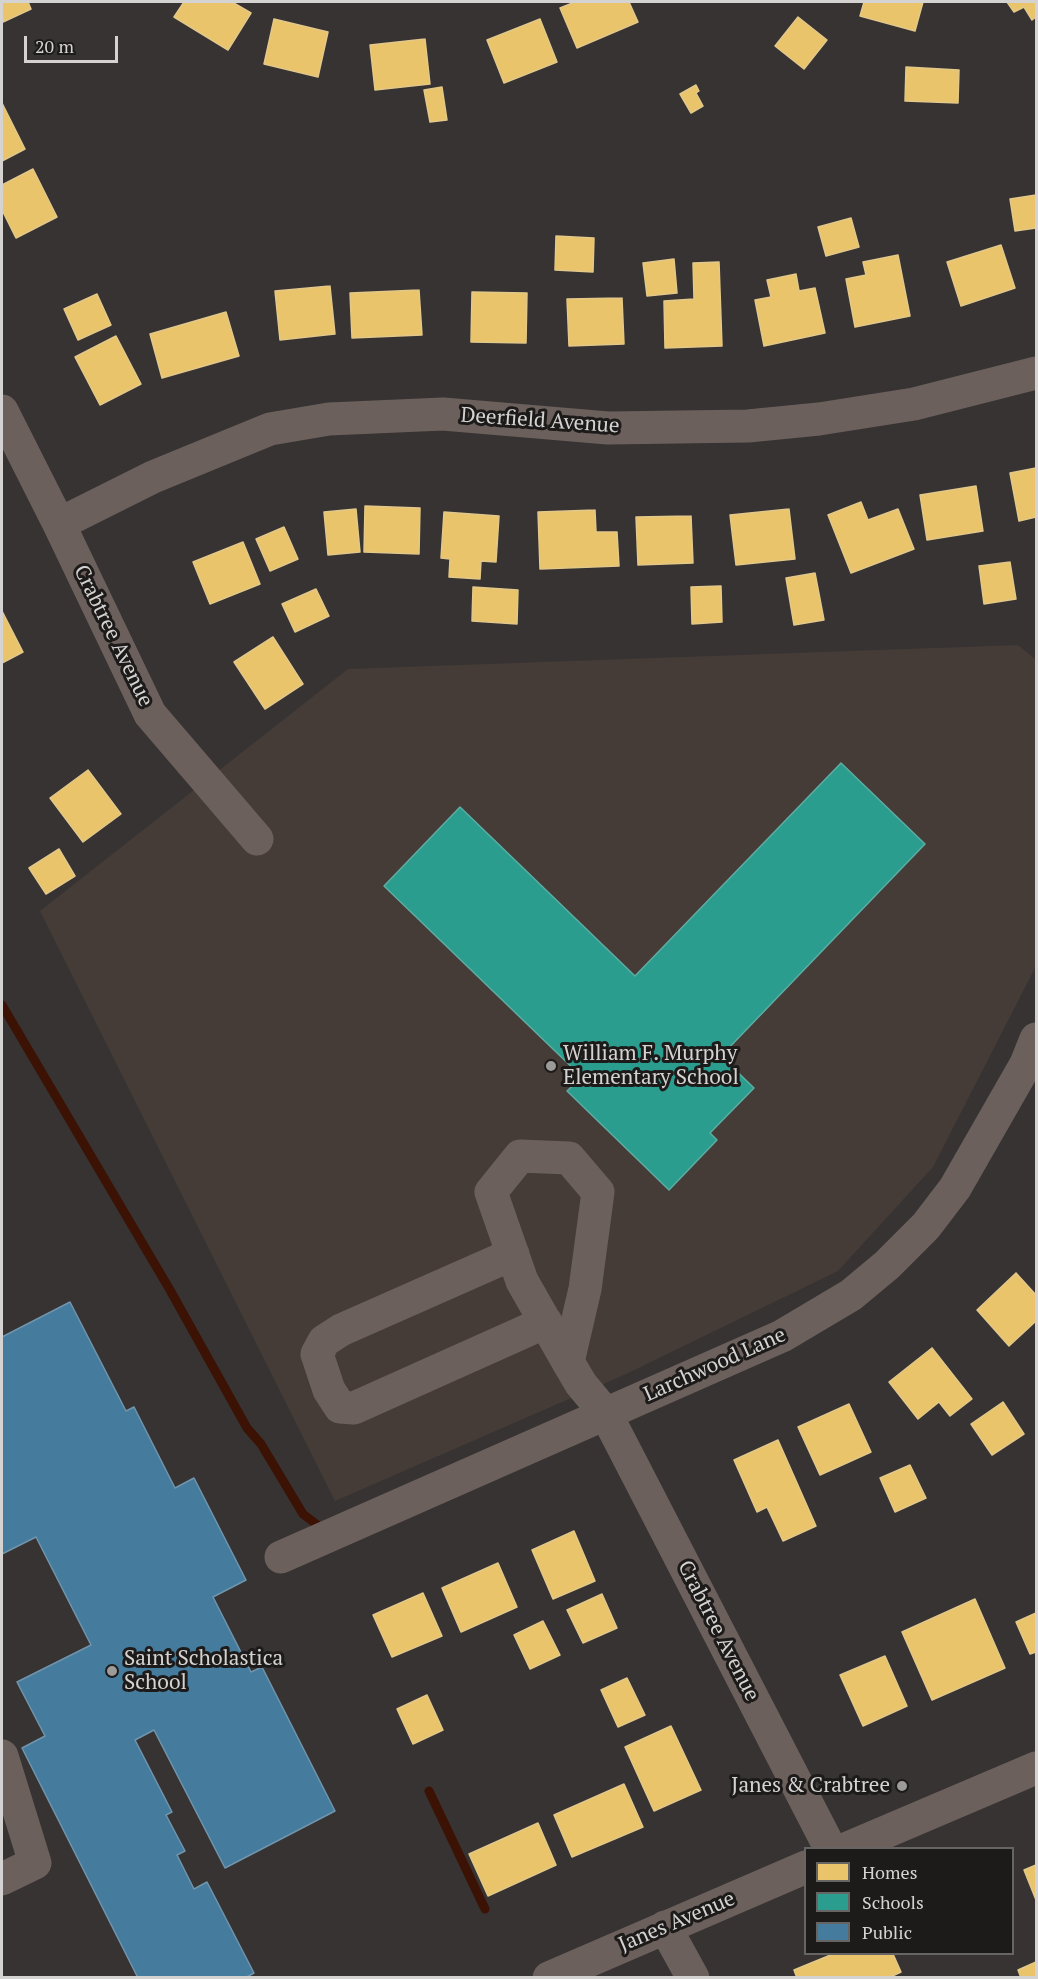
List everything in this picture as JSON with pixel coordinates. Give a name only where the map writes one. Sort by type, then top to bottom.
[{"type":"street","name":"Deerfield Avenue","points":[[59,524],[153,477],[270,429],[329,419],[443,414],[608,428],[748,426],[819,419],[914,404],[1036,373]]},
{"type":"street","name":"Crabtree Avenue","points":[[2,411],[150,714],[257,840]]},
{"type":"street","name":"Larchwood Lane","points":[[281,1557],[782,1336],[851,1295],[887,1265],[926,1226],[955,1188],[1026,1064],[1036,1039]]},
{"type":"street","name":"Crabtree Avenue","points":[[568,1362],[585,1289],[598,1192],[569,1158],[520,1156],[491,1192],[522,1281],[546,1322],[568,1362],[581,1384],[606,1414],[829,1847]]},
{"type":"street","points":[[513,1254],[341,1330],[324,1341],[317,1354],[329,1390],[340,1407],[354,1408],[546,1322]]},
{"type":"street","points":[[2,1756],[35,1863],[2,1879]]},
{"type":"street","points":[[850,1847],[1036,1768]]},
{"type":"street","name":"Janes Avenue","points":[[549,1977],[804,1868]]},
{"type":"street","points":[[665,1927],[693,1977]]},
{"type":"shaded area","name":"William F. Murphy Elementary School","points":[[1018,645],[1036,660],[1036,966],[933,1167],[838,1271],[624,1375],[335,1501],[40,911],[348,669]]},
{"type":"building: Homes","points":[[2,2],[28,2],[31,9],[3,22]]},
{"type":"building: Homes","points":[[184,2],[232,2],[251,13],[228,50],[174,17]]},
{"type":"building: Homes","points":[[575,2],[629,2],[638,22],[577,48],[560,8]]},
{"type":"building: Homes","points":[[864,2],[923,2],[915,31],[860,16]]},
{"type":"building: Homes","points":[[1007,2],[1036,2],[1036,17],[1032,20],[1024,7],[1014,12]]},
{"type":"building: Homes","points":[[798,17],[827,40],[804,69],[775,46]]},
{"type":"building: Homes","points":[[274,19],[328,32],[318,77],[264,64]]},
{"type":"building: Homes","points":[[540,19],[557,62],[504,83],[487,40]]},
{"type":"building: Homes","points":[[425,39],[430,84],[375,90],[370,45]]},
{"type":"building: Homes","points":[[906,67],[959,70],[958,103],[905,101]]},
{"type":"building: Homes","points":[[696,85],[699,91],[696,93],[703,106],[691,113],[680,94]]},
{"type":"building: Homes","points":[[442,87],[447,120],[430,122],[424,90]]},
{"type":"building: Homes","points":[[2,103],[25,149],[2,161]]},
{"type":"building: Homes","points":[[33,169],[57,217],[16,238],[2,210],[2,185]]},
{"type":"building: Homes","points":[[1036,195],[1036,228],[1015,231],[1010,199]]},
{"type":"building: Homes","points":[[851,218],[859,247],[826,256],[818,227]]},
{"type":"building: Homes","points":[[556,236],[594,238],[593,272],[555,270]]},
{"type":"building: Homes","points":[[1001,245],[1015,288],[961,306],[947,262]]},
{"type":"building: Homes","points":[[898,255],[910,316],[855,327],[846,279],[866,275],[863,262]]},
{"type":"building: Homes","points":[[674,259],[677,293],[647,296],[643,263]]},
{"type":"building: Homes","points":[[719,262],[722,346],[665,348],[664,301],[694,299],[693,263]]},
{"type":"building: Homes","points":[[796,274],[799,291],[815,288],[825,333],[764,346],[755,300],[771,297],[767,280]]},
{"type":"building: Homes","points":[[330,286],[335,334],[280,340],[275,291]]},
{"type":"building: Homes","points":[[419,290],[422,335],[352,338],[350,293]]},
{"type":"building: Homes","points":[[472,292],[527,293],[526,343],[471,342]]},
{"type":"building: Homes","points":[[97,294],[111,325],[78,340],[64,309]]},
{"type":"building: Homes","points":[[622,298],[624,344],[569,346],[567,299]]},
{"type":"building: Homes","points":[[226,312],[239,356],[162,378],[150,334]]},
{"type":"building: Homes","points":[[116,336],[141,384],[100,405],[75,357]]},
{"type":"building: Homes","points":[[1036,468],[1036,517],[1019,521],[1010,473]]},
{"type":"building: Homes","points":[[976,486],[983,531],[927,540],[920,495]]},
{"type":"building: Homes","points":[[861,502],[868,520],[898,509],[914,549],[851,573],[828,515]]},
{"type":"building: Homes","points":[[365,506],[420,508],[419,554],[364,552]]},
{"type":"building: Homes","points":[[356,509],[360,552],[328,555],[324,512]]},
{"type":"building: Homes","points":[[789,509],[795,559],[736,565],[730,515]]},
{"type":"building: Homes","points":[[595,510],[596,532],[617,532],[619,566],[540,569],[538,512]]},
{"type":"building: Homes","points":[[444,512],[499,516],[496,562],[481,561],[480,579],[449,577],[450,559],[441,558]]},
{"type":"building: Homes","points":[[691,516],[693,563],[638,565],[636,517]]},
{"type":"building: Homes","points":[[284,527],[298,559],[270,571],[256,539]]},
{"type":"building: Homes","points":[[243,542],[260,584],[210,604],[193,562]]},
{"type":"building: Homes","points":[[1010,562],[1016,599],[984,604],[979,566]]},
{"type":"building: Homes","points":[[815,573],[824,620],[794,625],[786,578]]},
{"type":"building: Homes","points":[[721,586],[722,622],[692,624],[691,587]]},
{"type":"building: Homes","points":[[473,587],[518,590],[517,624],[472,621]]},
{"type":"building: Homes","points":[[316,589],[329,616],[295,632],[282,604]]},
{"type":"building: Homes","points":[[2,611],[23,652],[2,663]]},
{"type":"building: Homes","points":[[273,637],[303,684],[265,709],[234,662]]},
{"type":"building: Homes","points":[[88,770],[121,814],[83,842],[50,798]]},
{"type":"building: Homes","points":[[59,849],[75,876],[46,894],[29,868]]},
{"type":"building: Homes","points":[[1016,1273],[1036,1295],[1036,1321],[1009,1346],[977,1310]]},
{"type":"building: Homes","points":[[932,1348],[972,1399],[950,1416],[939,1402],[918,1419],[889,1382]]},
{"type":"building: Homes","points":[[1003,1402],[1024,1434],[992,1455],[971,1424]]},
{"type":"building: Homes","points":[[849,1404],[871,1452],[820,1475],[798,1427]]},
{"type":"building: Homes","points":[[778,1440],[816,1526],[783,1541],[767,1507],[757,1512],[734,1460]]},
{"type":"building: Homes","points":[[910,1465],[926,1498],[895,1512],[880,1478]]},
{"type":"building: Homes","points":[[574,1531],[595,1581],[553,1599],[532,1550]]},
{"type":"building: Homes","points":[[498,1563],[517,1607],[461,1632],[442,1588]]},
{"type":"building: Homes","points":[[423,1593],[442,1636],[392,1657],[373,1615]]},
{"type":"building: Homes","points":[[602,1594],[617,1628],[583,1643],[567,1610]]},
{"type":"building: Homes","points":[[975,1599],[1005,1668],[932,1700],[902,1632]]},
{"type":"building: Homes","points":[[1036,1613],[1036,1652],[1030,1654],[1016,1622]]},
{"type":"building: Homes","points":[[543,1621],[560,1655],[530,1669],[514,1635]]},
{"type":"building: Homes","points":[[885,1656],[907,1706],[863,1726],[840,1675]]},
{"type":"building: Homes","points":[[627,1678],[645,1715],[618,1727],[601,1690]]},
{"type":"building: Homes","points":[[427,1695],[443,1730],[413,1744],[397,1709]]},
{"type":"building: Homes","points":[[671,1726],[701,1790],[654,1811],[625,1747]]},
{"type":"building: Homes","points":[[624,1784],[643,1827],[572,1857],[554,1815]]},
{"type":"building: Homes","points":[[538,1823],[556,1865],[488,1896],[469,1854]]},
{"type":"building: Homes","points":[[1036,1865],[1036,1900],[1024,1870]]},
{"type":"building: Homes","points":[[831,1955],[893,1955],[901,1972],[888,1978],[797,1978],[794,1970]]},
{"type":"building: Homes","points":[[1036,1962],[1036,1978],[1021,1978],[1018,1970]]},
{"type":"building: Schools","points":[[841,763],[925,844],[721,1056],[754,1088],[710,1133],[717,1140],[669,1190],[567,1091],[582,1077],[384,886],[460,807],[635,976]]},
{"type":"building: Public","points":[[70,1302],[126,1411],[134,1407],[175,1488],[194,1478],[246,1580],[213,1597],[251,1672],[262,1667],[335,1811],[225,1868],[154,1730],[135,1740],[172,1812],[166,1815],[185,1851],[177,1855],[194,1889],[207,1882],[254,1973],[245,1978],[138,1978],[22,1748],[45,1736],[17,1682],[91,1645],[36,1537],[2,1554],[2,1337]]},
{"type":"waterway","points":[[2,1005],[170,1290],[247,1428],[261,1444],[303,1514],[320,1527]]},
{"type":"waterway","points":[[429,1791],[485,1909]]},
{"type":"place","name":"William F. Murphy Elementary School","points":[[551,1066]]},
{"type":"place","name":"Saint Scholastica School","points":[[112,1671]]},
{"type":"place","name":"Janes & Crabtree","points":[[902,1786]]}]
